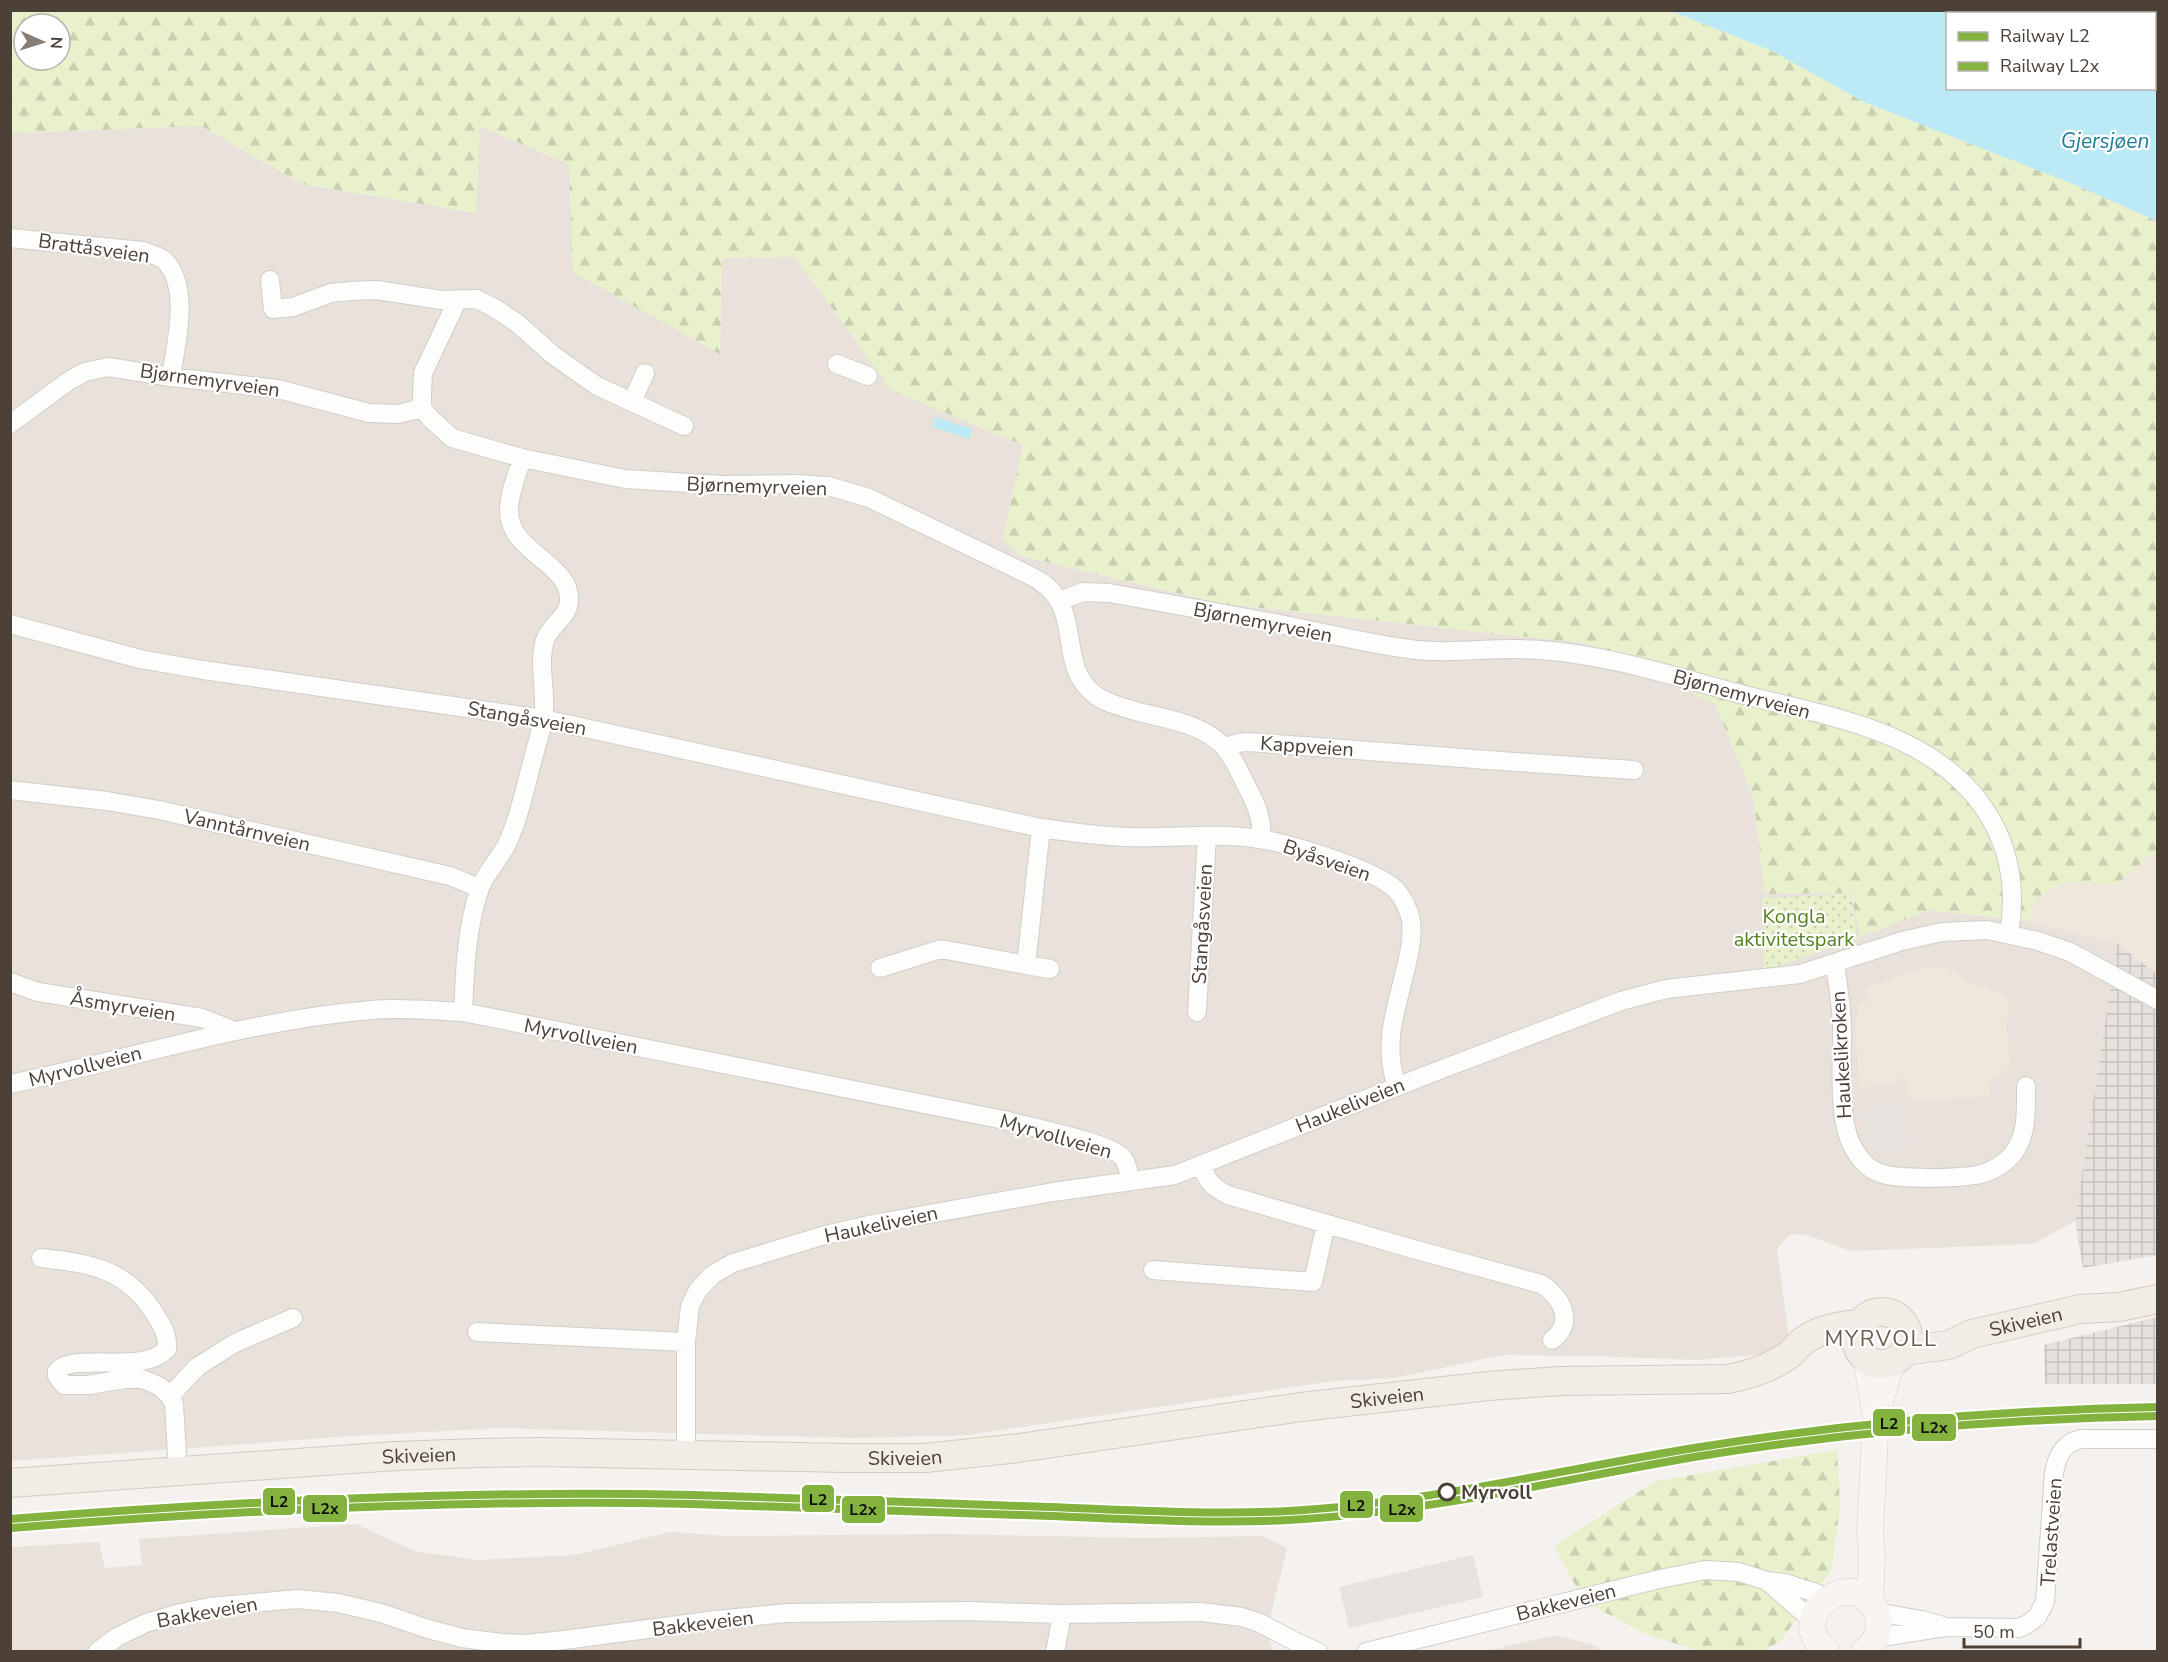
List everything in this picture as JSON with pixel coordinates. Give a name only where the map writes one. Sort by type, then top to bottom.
[{"type":"main road","name":"Skiveien","points":[[2080,1309],[2115,1293],[2157,1281]]},
{"type":"main road","name":"Skiveien","points":[[10,1483],[440,1454],[541,1452],[877,1459],[968,1454],[1292,1408],[1471,1387],[1561,1381],[1728,1379],[1758,1371],[1789,1355],[1832,1346],[1876,1348],[1950,1345],[1972,1334],[2080,1309],[2119,1307],[2157,1299]]},
{"type":"main road","name":"Skiveien","points":[[1876,1348],[1865,1318],[1881,1312],[1890,1313],[1903,1323],[1939,1331],[1972,1334]]},
{"type":"main road","points":[[1855,1601],[1872,1556],[1869,1531],[1876,1418],[1876,1348],[1907,1337],[1903,1323]]},
{"type":"main road","points":[[1818,1642],[1818,1607],[1855,1601]]},
{"type":"main road","points":[[1855,1601],[1878,1628],[1870,1645]]},
{"type":"street","name":"Brattåsveien","points":[[10,238],[143,251],[163,259],[176,275],[180,297],[171,377]]},
{"type":"street","points":[[270,280],[273,309],[293,307],[331,293],[351,291],[377,290],[441,300],[477,299],[517,323],[553,355],[597,386],[684,426]]},
{"type":"street","points":[[422,408],[423,373],[458,299]]},
{"type":"street","points":[[837,364],[868,376]]},
{"type":"street","name":"Bjørnemyrveien","points":[[10,424],[70,380],[91,370],[108,367],[171,377],[278,389],[369,413],[398,414],[422,408],[452,438],[522,458],[625,479],[722,485],[814,484],[847,490],[869,498],[1025,573],[1048,587],[1059,601],[1083,592],[1108,593],[1423,651],[1522,648],[1575,654],[1642,668],[1834,718],[1889,735],[1919,749],[1948,768],[1970,789],[1987,811],[2000,837],[2009,870],[2013,907],[2009,934]]},
{"type":"street","points":[[632,402],[645,373]]},
{"type":"street","points":[[463,1012],[465,962],[470,922],[479,888],[506,844],[517,817],[543,719],[543,655],[546,639],[565,613],[570,599],[569,590],[563,580],[543,559],[524,545],[513,530],[509,513],[511,497],[522,458]]},
{"type":"street","points":[[1059,601],[1066,618],[1071,654],[1077,674],[1094,694],[1113,704],[1187,725],[1208,734],[1225,747]]},
{"type":"street","name":"Stangåsveien","points":[[10,624],[140,659],[543,719],[1041,828],[1088,835],[1261,839]]},
{"type":"street","name":"Kappveien","points":[[1225,747],[1247,742],[1634,770]]},
{"type":"street","name":"Byåsveien","points":[[1225,747],[1236,764],[1261,817],[1261,839],[1301,850],[1377,878],[1395,889],[1407,907],[1411,926],[1410,949],[1389,1043],[1390,1065],[1397,1086]]},
{"type":"street","name":"Vanntårnveien","points":[[10,790],[107,801],[159,810],[450,876],[479,888]]},
{"type":"street","points":[[1026,966],[1041,828]]},
{"type":"street","name":"Stangåsveien","points":[[1197,1012],[1207,837]]},
{"type":"street","name":"Haukeliveien","points":[[686,1455],[686,1342],[690,1306],[698,1290],[712,1275],[733,1263],[825,1235],[873,1224],[944,1210],[1175,1175],[1397,1086],[1592,1011],[1640,995],[1676,988],[1800,974],[1835,965],[1902,941],[1942,932],[1987,930],[2038,941],[2070,952],[2157,1000]]},
{"type":"street","points":[[880,968],[928,951],[941,949],[1050,969]]},
{"type":"street","name":"Haukelikroken","points":[[1835,965],[1840,1000],[1845,1129],[1855,1151],[1868,1167],[1880,1173],[1901,1178],[1972,1175],[2000,1166],[2012,1156],[2022,1138],[2026,1086]]},
{"type":"street","name":"Åsmyrveien","points":[[10,982],[38,992],[202,1018],[235,1031]]},
{"type":"street","name":"Myrvollveien","points":[[10,1084],[288,1020],[374,1010],[463,1012],[1004,1120],[1091,1142],[1117,1152],[1128,1168],[1130,1180]]},
{"type":"street","points":[[1201,1165],[1207,1180],[1214,1188],[1228,1195],[1541,1284],[1560,1300],[1564,1311],[1563,1328],[1552,1340]]},
{"type":"street","points":[[1153,1270],[1313,1282],[1326,1224]]},
{"type":"street","points":[[41,1258],[94,1265],[132,1287],[147,1303],[166,1332],[167,1349],[161,1356],[109,1364],[69,1363],[57,1371],[64,1385],[88,1385],[125,1379],[142,1379],[159,1386],[170,1396],[175,1410],[177,1455]]},
{"type":"street","points":[[170,1396],[197,1367],[235,1343],[293,1318]]},
{"type":"street","points":[[477,1332],[686,1342]]},
{"type":"street","name":"Trelastveien","points":[[1870,1645],[1945,1627],[2018,1628],[2033,1621],[2042,1610],[2046,1593],[2056,1462],[2063,1449],[2081,1438],[2157,1439]]},
{"type":"street","name":"Bakkeveien","points":[[1366,1652],[1705,1570],[1727,1570],[1749,1574],[1767,1581],[1785,1583],[1855,1601]]},
{"type":"street","name":"Bakkeveien","points":[[1767,1581],[1818,1642]]},
{"type":"street","name":"Bakkeveien","points":[[97,1652],[127,1632],[146,1623],[176,1614],[210,1607],[297,1599],[338,1603],[381,1613],[451,1635],[501,1643],[526,1644],[787,1613],[969,1611],[1059,1614],[1223,1613],[1260,1623],[1318,1652]]},
{"type":"street","name":"Trelastveien","points":[[1855,1601],[1945,1627]]},
{"type":"street","points":[[1055,1652],[1060,1626],[1059,1614]]},
{"type":"shaded area","points":[[202,126],[302,184],[476,213],[479,126],[569,164],[574,272],[720,353],[722,258],[795,257],[891,390],[1023,445],[1003,538],[1018,555],[1224,604],[1585,643],[1715,704],[1753,795],[1765,894],[1851,893],[1860,937],[1930,910],[2028,921],[2117,943],[2075,1221],[2033,1244],[1851,1251],[1807,1235],[1790,1234],[1777,1249],[1789,1339],[1763,1354],[1697,1360],[1502,1355],[1395,1378],[1333,1381],[968,1435],[853,1438],[500,1428],[354,1436],[11,1461],[10,133]]},
{"type":"shaded area","points":[[2157,853],[2157,974],[2117,943],[2028,921],[2037,898],[2067,882],[2117,884],[2147,858]]},
{"type":"shaded area","points":[[2117,943],[2157,974],[2157,1255],[2083,1268],[2075,1221]]},
{"type":"shaded area","points":[[1931,967],[1946,968],[1957,972],[1978,988],[1985,986],[2008,996],[2009,1014],[2006,1023],[2011,1067],[1989,1079],[1990,1097],[1912,1100],[1904,1095],[1911,1084],[1903,1076],[1893,1085],[1877,1084],[1860,1090],[1855,1025],[1860,1002],[1866,1004],[1868,998],[1867,988],[1909,972]]},
{"type":"shaded area","points":[[1900,1103],[1908,1140],[1907,1146],[1874,1151],[1864,1116]]},
{"type":"shaded area","points":[[2157,1317],[2157,1384],[2045,1384],[2044,1345]]},
{"type":"shaded area","points":[[356,1524],[414,1551],[476,1560],[575,1555],[670,1532],[726,1536],[944,1534],[1145,1538],[1263,1536],[1287,1548],[1271,1613],[1270,1643],[1274,1651],[11,1652],[11,1547],[99,1542],[105,1568],[142,1565],[139,1539]]},
{"type":"shaded area","points":[[1473,1555],[1483,1597],[1349,1628],[1339,1587]]},
{"type":"shaded area","points":[[1555,1635],[1594,1645],[1602,1651],[1486,1651]]},
{"type":"green space","points":[[10,11],[1671,11],[1772,51],[1864,102],[2073,184],[2157,221],[2157,853],[2147,858],[2117,884],[2066,882],[2037,898],[2028,921],[1930,910],[1860,937],[1851,893],[1765,894],[1753,795],[1715,704],[1585,643],[1224,604],[1018,555],[1003,539],[1023,445],[891,390],[795,257],[722,258],[720,354],[573,272],[569,164],[480,126],[476,213],[302,184],[202,126],[11,133]]},
{"type":"green space","name":"Kongla aktivitetspark","points":[[1850,894],[1858,939],[1764,970],[1763,898]]},
{"type":"green space","points":[[1837,1450],[1840,1506],[1832,1569],[1782,1639],[1765,1651],[1699,1651],[1643,1633],[1584,1601],[1554,1546],[1656,1481]]},
{"type":"water","name":"Gjersjøen","points":[[1671,11],[2157,11],[2157,221],[2073,184],[1864,102],[1772,51]]},
{"type":"water","points":[[936,417],[972,429],[969,439],[933,427]]},
{"type":"rail line","name":"L2","points":[[10,1519],[265,1502],[521,1494],[692,1495],[1139,1511],[1288,1511],[1390,1501],[1694,1448],[1810,1431],[1925,1419],[2041,1411],[2158,1407]]},
{"type":"rail line","name":"L2x","points":[[11,1528],[266,1511],[522,1503],[692,1504],[1139,1520],[1288,1520],[1441,1503],[1694,1457],[1810,1440],[1925,1428],[2041,1420],[2158,1416]]},
{"type":"place","name":"Myrvoll","points":[[1447,1492]]},
{"type":"district","name":"MYRVOLL","points":[[1881,1338]]}]
